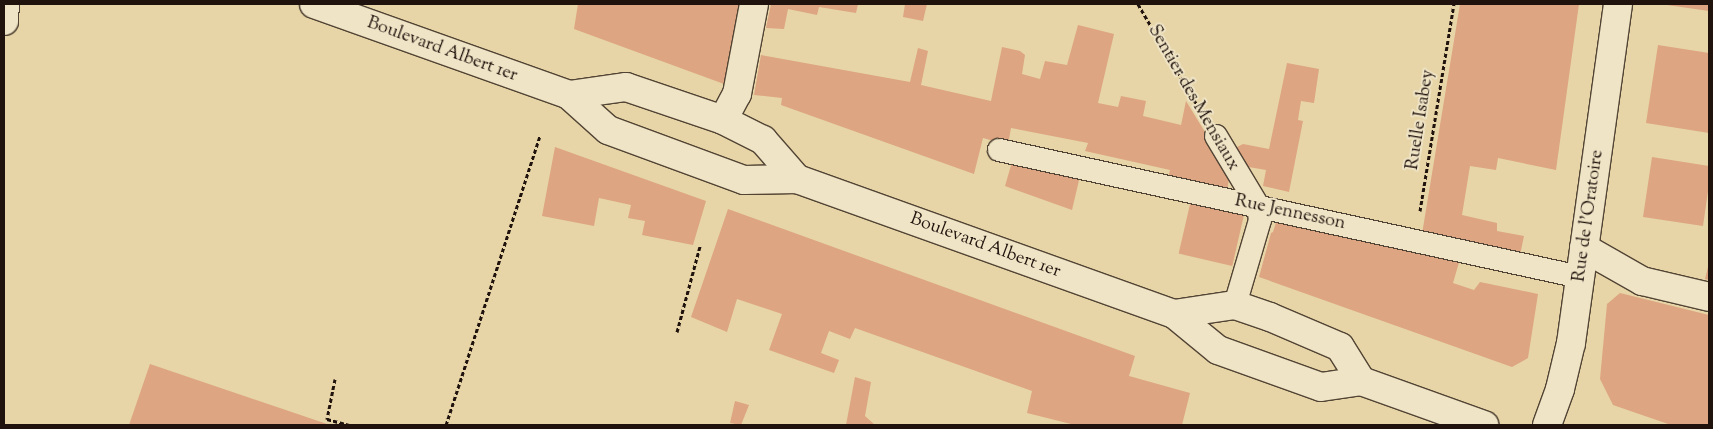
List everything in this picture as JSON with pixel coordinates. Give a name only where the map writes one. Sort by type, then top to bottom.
[{"type":"main road","points":[[4,21],[5,4]]},
{"type":"main road","name":"Boulevard Albert 1er","points":[[314,4],[569,95],[608,130],[744,180],[797,179],[1174,314],[1218,350],[1322,387],[1361,381],[1484,425]]},
{"type":"main road","points":[[723,120],[737,94],[754,4]]},
{"type":"main road","name":"Rue de l'Oratoire","points":[[1547,425],[1560,389],[1571,342],[1618,4]]},
{"type":"main road","name":"Boulevard Albert 1er","points":[[569,95],[626,86],[723,120],[763,140],[797,179]]},
{"type":"main road","points":[[1584,248],[1642,281],[1709,297]]},
{"type":"main road","name":"Boulevard Albert 1er","points":[[1174,314],[1235,305],[1270,317],[1340,347],[1361,381]]},
{"type":"lane","name":"Sentier des Mensiaux","points":[[1216,136],[1258,206]]},
{"type":"lane","name":"Rue Jennesson","points":[[1000,150],[1580,277]]},
{"type":"lane","points":[[1235,305],[1260,220],[1258,206]]},
{"type":"path","name":"Sentier des Mensiaux","points":[[1138,4],[1216,136]]},
{"type":"path","name":"Ruelle Isabey","points":[[1415,241],[1454,4]]},
{"type":"path","points":[[446,425],[540,136]]},
{"type":"path","points":[[677,332],[700,246]]},
{"type":"path","points":[[335,379],[327,419],[349,425]]},
{"type":"building","points":[[578,4],[740,4],[724,84],[574,29]]},
{"type":"building","points":[[771,4],[858,4],[856,13],[819,7],[817,15],[788,9],[784,29],[766,28]]},
{"type":"building","points":[[905,4],[927,4],[923,21],[903,17]]},
{"type":"building","points":[[1460,4],[1579,4],[1556,170],[1498,158],[1496,170],[1470,166],[1462,215],[1497,223],[1497,231],[1524,236],[1520,255],[1422,234]]},
{"type":"building","points":[[1709,4],[1709,11],[1667,5]]},
{"type":"building","points":[[1078,25],[1114,34],[1098,103],[1118,107],[1121,96],[1146,101],[1143,116],[1181,125],[1186,101],[1230,173],[1227,191],[1168,178],[1170,170],[1085,151],[1088,143],[1011,128],[1008,145],[983,138],[974,174],[781,105],[782,98],[754,95],[761,55],[910,82],[918,48],[928,51],[921,85],[991,101],[1002,47],[1020,51],[1025,55],[1022,74],[1040,79],[1045,61],[1067,65]]},
{"type":"building","points":[[1658,45],[1709,53],[1709,133],[1646,123]]},
{"type":"building","points":[[1287,63],[1319,69],[1314,103],[1301,101],[1298,120],[1303,121],[1289,192],[1263,186],[1266,170],[1237,165],[1229,151],[1243,144],[1269,149]]},
{"type":"building","points":[[555,147],[706,201],[693,245],[642,235],[645,221],[628,218],[631,205],[599,198],[594,226],[542,216]]},
{"type":"building","points":[[1652,157],[1709,166],[1709,184],[1703,226],[1643,217]]},
{"type":"building","points":[[1012,162],[1080,176],[1072,210],[1005,186]]},
{"type":"building","points":[[1191,200],[1245,212],[1232,266],[1179,254]]},
{"type":"building","points":[[728,209],[1135,356],[1129,376],[1190,393],[1182,425],[1075,425],[1027,413],[1032,391],[855,328],[850,339],[829,331],[821,353],[839,360],[834,373],[769,350],[782,314],[737,299],[727,332],[691,317]]},
{"type":"building","points":[[1277,219],[1460,259],[1453,283],[1474,290],[1480,282],[1538,294],[1528,358],[1512,367],[1259,277],[1271,233]]},
{"type":"building","points":[[1709,263],[1709,280],[1705,279]]},
{"type":"building","points":[[1620,293],[1709,315],[1709,425],[1671,425],[1613,405],[1600,379],[1607,304]]},
{"type":"building","points":[[150,364],[330,425],[129,425]]},
{"type":"building","points":[[855,377],[871,382],[865,416],[875,425],[846,425]]},
{"type":"building","points":[[735,401],[749,405],[741,425],[730,423]]}]
